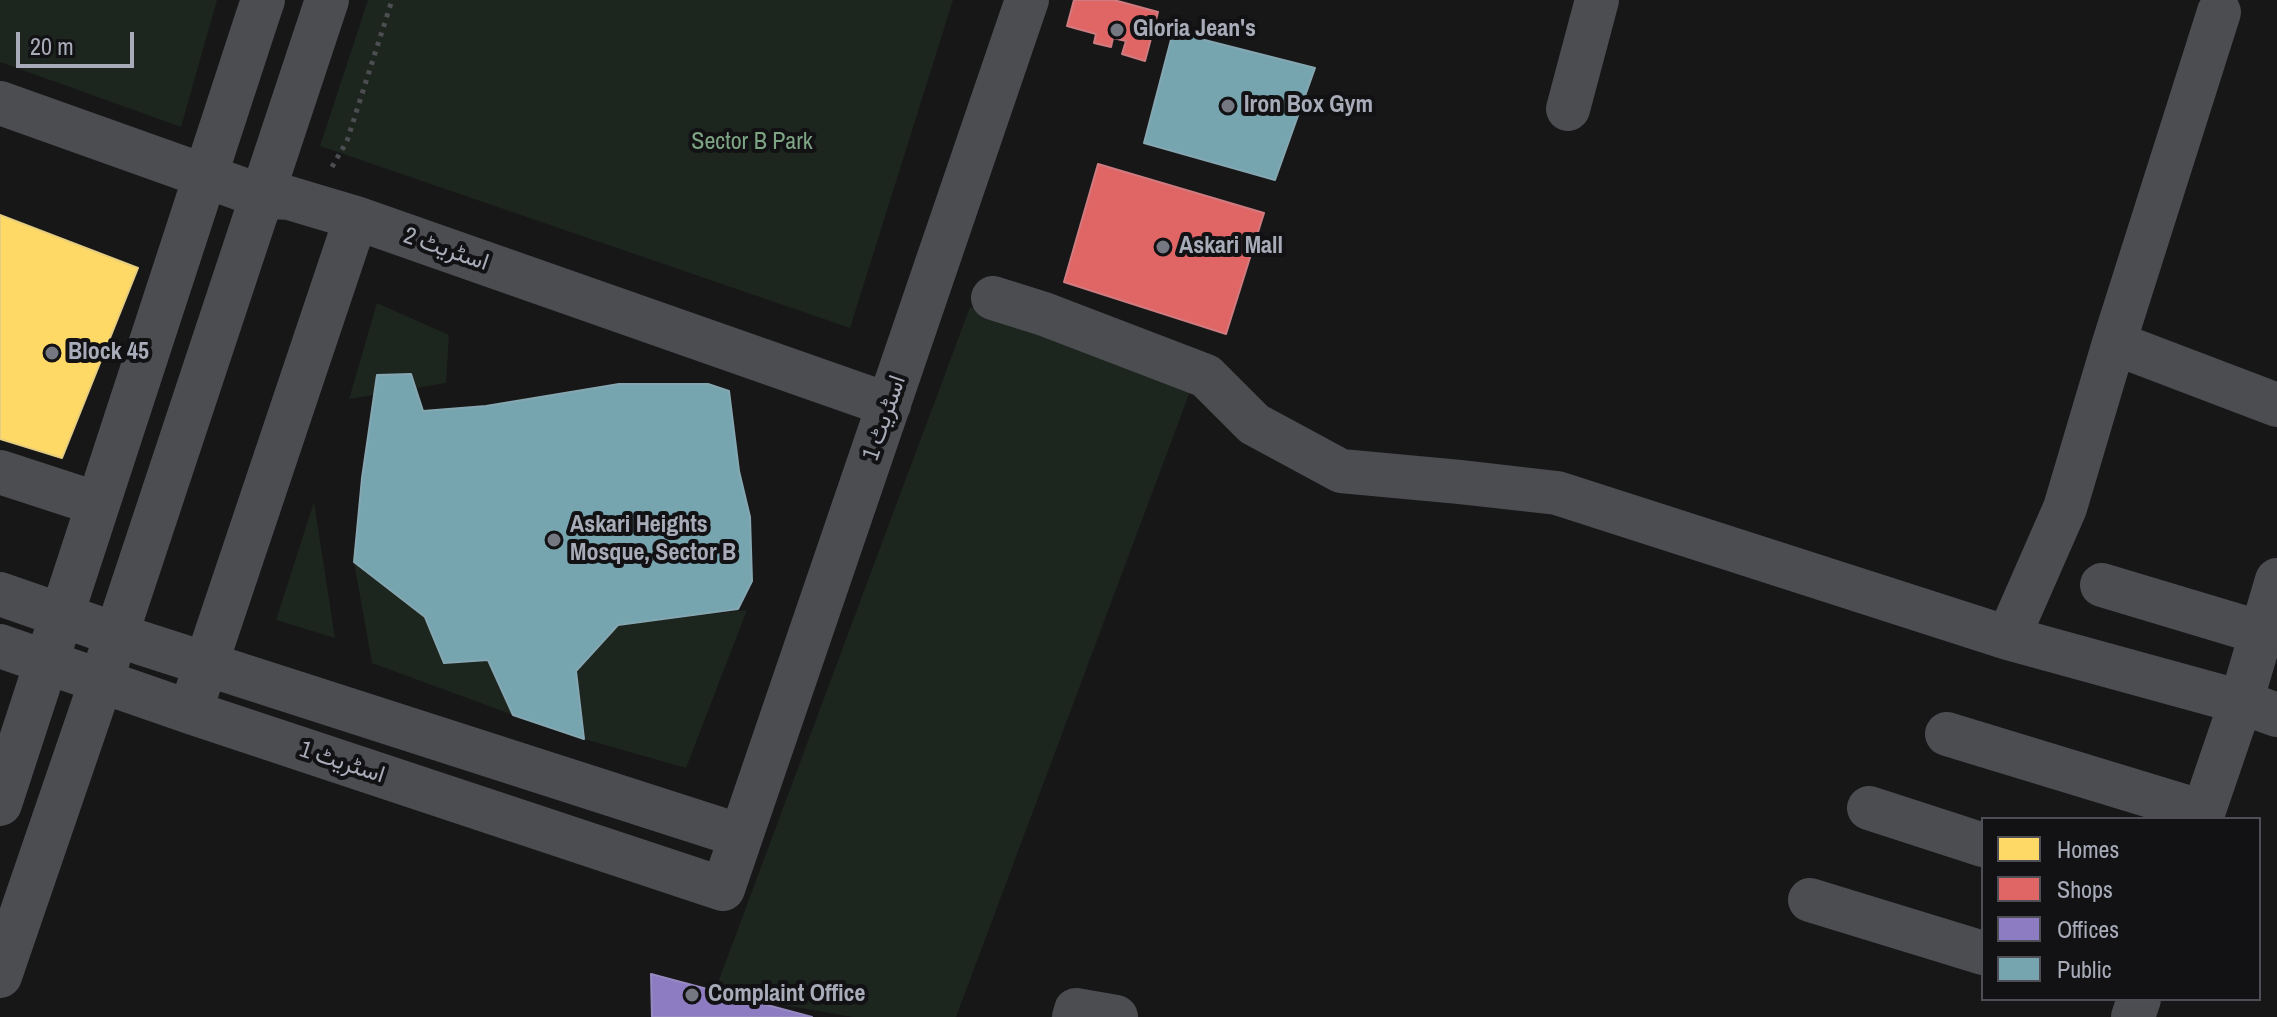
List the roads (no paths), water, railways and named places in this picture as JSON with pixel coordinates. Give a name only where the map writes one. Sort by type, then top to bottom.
[{"type":"street","points":[[0,804],[263,0]]},
{"type":"street","points":[[0,976],[327,0]]},
{"type":"street","name":"اسٹریٹ 1","points":[[0,646],[723,889],[1027,0]]},
{"type":"street","points":[[1568,109],[1597,0]]},
{"type":"street","points":[[2008,638],[2065,508],[2219,12]]},
{"type":"street","name":"اسٹریٹ 2","points":[[0,103],[261,196],[289,198],[356,218],[889,405]]},
{"type":"street","points":[[190,712],[356,218]]},
{"type":"street","points":[[993,298],[1044,314],[1206,376],[1254,424],[1341,471],[1557,493],[2008,638],[2259,708]]},
{"type":"street","points":[[2114,343],[2277,405]]},
{"type":"street","points":[[0,472],[98,504]]},
{"type":"street","points":[[1947,734],[2202,816],[2259,708],[2262,633],[2277,580]]},
{"type":"street","points":[[2102,585],[2262,633]]},
{"type":"street","points":[[0,594],[115,635],[741,836]]},
{"type":"street","points":[[1869,808],[1981,844]]},
{"type":"street","points":[[1810,900],[1981,952]]},
{"type":"street","points":[[1074,1017],[1076,1010],[1116,1017]]},
{"type":"place","name":"Gloria Jean's","points":[[1117,30]]},
{"type":"place","name":"Iron Box Gym","points":[[1228,106]]},
{"type":"place","name":"Askari Mall","points":[[1163,247]]},
{"type":"place","name":"Block 45","points":[[52,353]]},
{"type":"place","name":"Askari Heights Mosque, Sector B","points":[[554,540]]},
{"type":"place","name":"Complaint Office","points":[[692,995]]},
{"type":"park label","name":"Sector B Park","points":[[752,143]]}]
